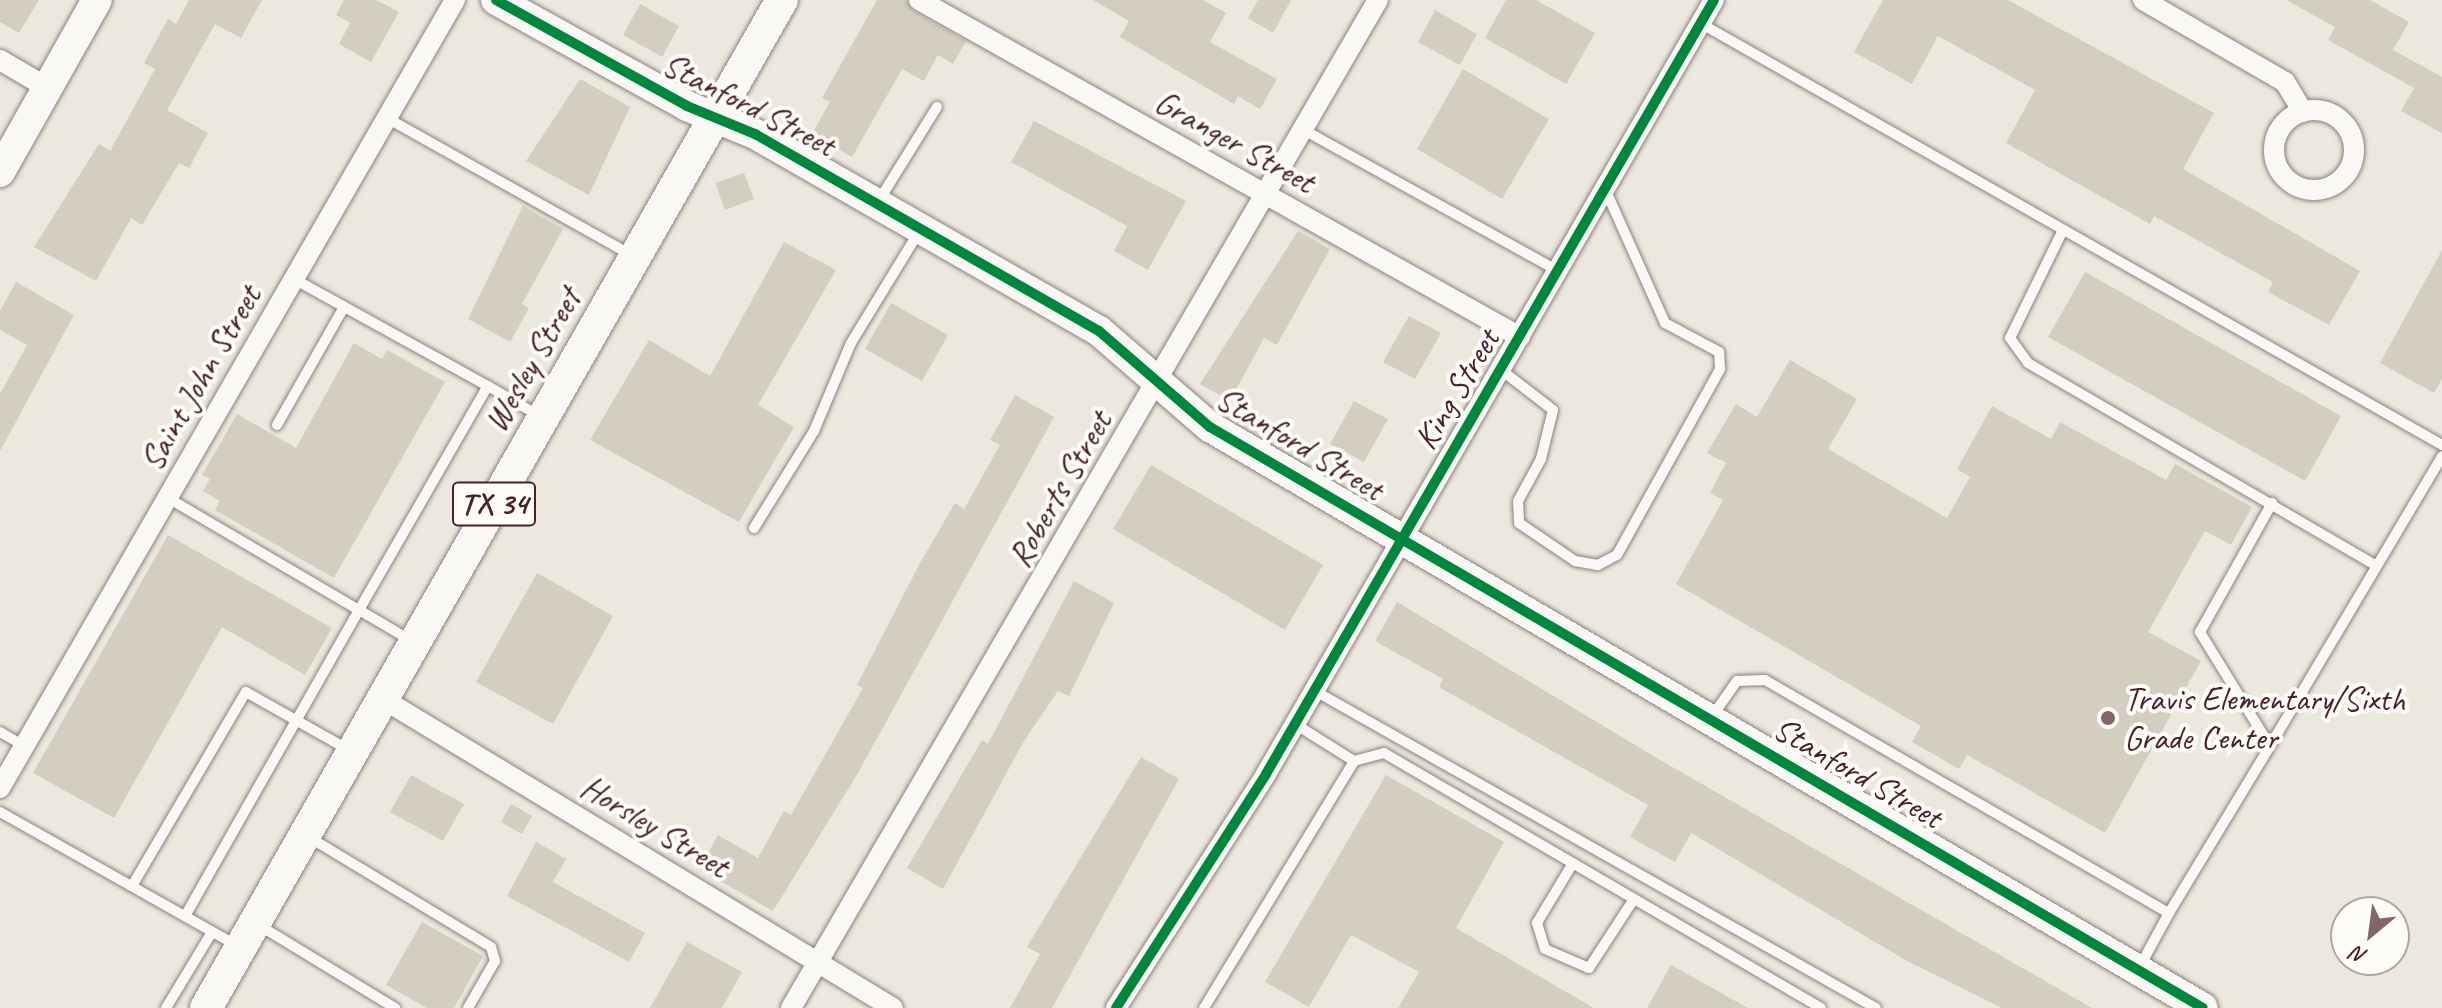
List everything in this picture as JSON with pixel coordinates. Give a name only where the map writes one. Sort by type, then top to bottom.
[{"type":"main road","name":"Wesley Street","points":[[206,1008],[782,0]]},
{"type":"street","points":[[0,172],[97,0]]},
{"type":"street","name":"Saint John Street","points":[[0,788],[455,0]]},
{"type":"street","name":"Stanford Street","points":[[496,0],[877,204],[1099,331],[1210,427],[2203,1008]]},
{"type":"street","name":"Granger Street","points":[[919,0],[1520,337]]},
{"type":"street","name":"Roberts Street","points":[[791,1008],[1267,196],[1378,0]]},
{"type":"street","name":"King Street","points":[[1116,1008],[1315,691],[1401,536],[1520,337],[1714,0]]},
{"type":"street","points":[[2143,0],[2285,82],[2303,112]]},
{"type":"street","points":[[0,60],[48,88]]},
{"type":"street","name":"Horsley Street","points":[[383,699],[893,1008]]},
{"type":"lane","points":[[1700,23],[2442,445]]},
{"type":"lane","points":[[877,204],[937,107]]},
{"type":"lane","points":[[387,118],[635,257]]},
{"type":"lane","points":[[1304,130],[1558,271]]},
{"type":"lane","points":[[1500,369],[1553,410],[1541,459],[1518,501],[1519,523],[1575,561],[1598,565],[1617,555],[1720,369],[1719,352],[1665,323],[1605,189]]},
{"type":"lane","points":[[754,528],[814,431],[851,343],[921,229]]},
{"type":"lane","points":[[2063,230],[2010,338],[2028,363],[2374,564]]},
{"type":"lane","points":[[294,279],[543,418]]},
{"type":"lane","points":[[277,425],[344,307]]},
{"type":"lane","points":[[185,916],[488,386]]},
{"type":"lane","points":[[2138,970],[2374,564],[2442,456]]},
{"type":"lane","points":[[168,498],[415,643]]},
{"type":"lane","points":[[2270,746],[2200,632],[2272,503]]},
{"type":"lane","points":[[1711,718],[1737,681],[1765,680],[2169,913]]},
{"type":"lane","points":[[1315,691],[1876,1008]]},
{"type":"lane","points":[[132,886],[246,692],[353,752]]},
{"type":"lane","points":[[1295,724],[1354,761]]},
{"type":"lane","points":[[0,732],[24,746]]},
{"type":"lane","points":[[1204,1008],[1354,761],[1384,753],[1821,1008]]},
{"type":"lane","points":[[0,812],[212,932],[248,935],[395,1008]]},
{"type":"lane","points":[[305,835],[491,947],[495,961],[468,1008]]},
{"type":"lane","points":[[1573,863],[1537,923],[1545,949],[1589,968],[1634,899]]},
{"type":"lane","points":[[166,1008],[212,932]]},
{"type":"building","points":[[0,0],[39,0],[19,33],[0,22]]},
{"type":"building","points":[[189,0],[262,0],[241,38],[215,24],[167,110],[208,133],[189,168],[179,163],[142,225],[131,218],[96,281],[34,247],[99,144],[110,151],[155,69],[144,63],[168,19],[176,24]]},
{"type":"building","points":[[344,0],[376,0],[399,12],[371,62],[339,44],[350,23],[336,15]]},
{"type":"building","points":[[877,0],[906,0],[913,11],[966,41],[953,64],[938,55],[924,81],[902,69],[852,157],[812,134],[830,102],[822,98]]},
{"type":"building","points":[[1093,0],[1203,0],[1226,13],[1210,42],[1277,79],[1260,109],[1238,96],[1234,104],[1120,37],[1129,21]]},
{"type":"building","points":[[1258,0],[1291,0],[1273,33],[1248,18]]},
{"type":"building","points":[[1506,0],[1536,0],[1595,33],[1566,84],[1485,38]]},
{"type":"building","points":[[1883,0],[2008,0],[2214,113],[2183,169],[2360,271],[2329,325],[2268,292],[2273,282],[2154,216],[2150,224],[2006,143],[2035,90],[1938,36],[1912,84],[1854,52]]},
{"type":"building","points":[[2286,0],[2370,0],[2409,22],[2393,50],[2442,77],[2442,133],[2401,111],[2414,88],[2328,40],[2335,27]]},
{"type":"building","points":[[640,4],[679,26],[662,57],[623,35]]},
{"type":"building","points":[[1435,10],[1477,34],[1460,65],[1418,42]]},
{"type":"building","points":[[1463,69],[1549,119],[1502,199],[1417,149]]},
{"type":"building","points":[[580,79],[630,107],[589,195],[526,161]]},
{"type":"building","points":[[1034,121],[1186,201],[1148,270],[1114,251],[1127,226],[1011,162]]},
{"type":"building","points":[[744,173],[754,199],[725,210],[715,183]]},
{"type":"building","points":[[523,206],[563,229],[522,304],[529,308],[510,342],[468,319]]},
{"type":"building","points":[[1298,231],[1330,249],[1277,345],[1264,338],[1230,401],[1200,384]]},
{"type":"building","points":[[784,242],[836,270],[758,405],[794,427],[739,522],[590,440],[649,340],[710,376]]},
{"type":"building","points":[[2442,250],[2442,379],[2434,393],[2380,363]]},
{"type":"building","points":[[2085,272],[2341,416],[2305,481],[2048,337]]},
{"type":"building","points":[[16,282],[74,315],[0,451],[0,394],[27,345],[0,330],[0,311]]},
{"type":"building","points":[[891,303],[948,335],[922,381],[865,349]]},
{"type":"building","points":[[1409,316],[1441,333],[1415,379],[1383,362]]},
{"type":"building","points":[[354,343],[382,359],[387,350],[445,382],[334,578],[215,510],[220,501],[203,491],[210,479],[202,475],[237,414],[296,448]]},
{"type":"building","points":[[1790,360],[1857,399],[1828,449],[1947,518],[1970,477],[1957,469],[1992,406],[2051,439],[2060,422],[2166,480],[2175,464],[2252,507],[2231,545],[2205,531],[2148,632],[2201,661],[2105,833],[1967,755],[1959,769],[1912,742],[1921,726],[1676,584],[1723,500],[1710,493],[1726,463],[1707,453],[1736,404],[1757,417]]},
{"type":"building","points":[[1015,395],[1054,417],[858,773],[773,911],[699,869],[718,835],[758,858],[784,811],[791,815],[863,688],[857,685],[919,565],[955,503],[964,509],[1000,445],[990,440]]},
{"type":"building","points":[[1354,401],[1388,419],[1364,462],[1330,444]]},
{"type":"building","points":[[1151,465],[1323,565],[1285,630],[1113,529]]},
{"type":"building","points":[[168,535],[332,628],[305,675],[222,627],[114,818],[33,773]]},
{"type":"building","points":[[537,573],[613,616],[553,724],[476,682]]},
{"type":"building","points":[[1074,581],[1114,603],[1069,696],[1058,691],[1024,741],[943,889],[907,868],[982,740],[988,744]]},
{"type":"building","points":[[1397,602],[1655,757],[2092,1008],[2002,1008],[1909,962],[1691,833],[1675,862],[1630,837],[1648,805],[1439,687],[1443,679],[1375,641]]},
{"type":"building","points":[[1141,757],[1179,779],[1052,1008],[1010,1008],[1040,954],[1027,947]]},
{"type":"building","points":[[411,775],[464,804],[443,841],[390,812]]},
{"type":"building","points":[[1386,775],[1504,842],[1456,928],[1594,1008],[1398,1008],[1419,972],[1351,935],[1309,1007],[1265,982]]},
{"type":"building","points":[[511,804],[532,816],[522,834],[501,822]]},
{"type":"building","points":[[536,842],[566,859],[553,882],[645,933],[629,962],[507,896]]},
{"type":"building","points":[[422,922],[483,956],[454,1008],[427,1008],[386,985]]},
{"type":"building","points":[[687,942],[742,972],[722,1008],[650,1008]]},
{"type":"building","points":[[1671,965],[1748,1008],[1647,1008]]},
{"type":"cycle path","points":[[496,0],[687,106],[755,134],[1099,331],[1210,427],[2203,1008]]},
{"type":"cycle path","points":[[1116,1008],[1266,774],[1714,0]]},
{"type":"place","name":"Travis Elementary/Sixth Grade Center","points":[[2108,718]]}]
